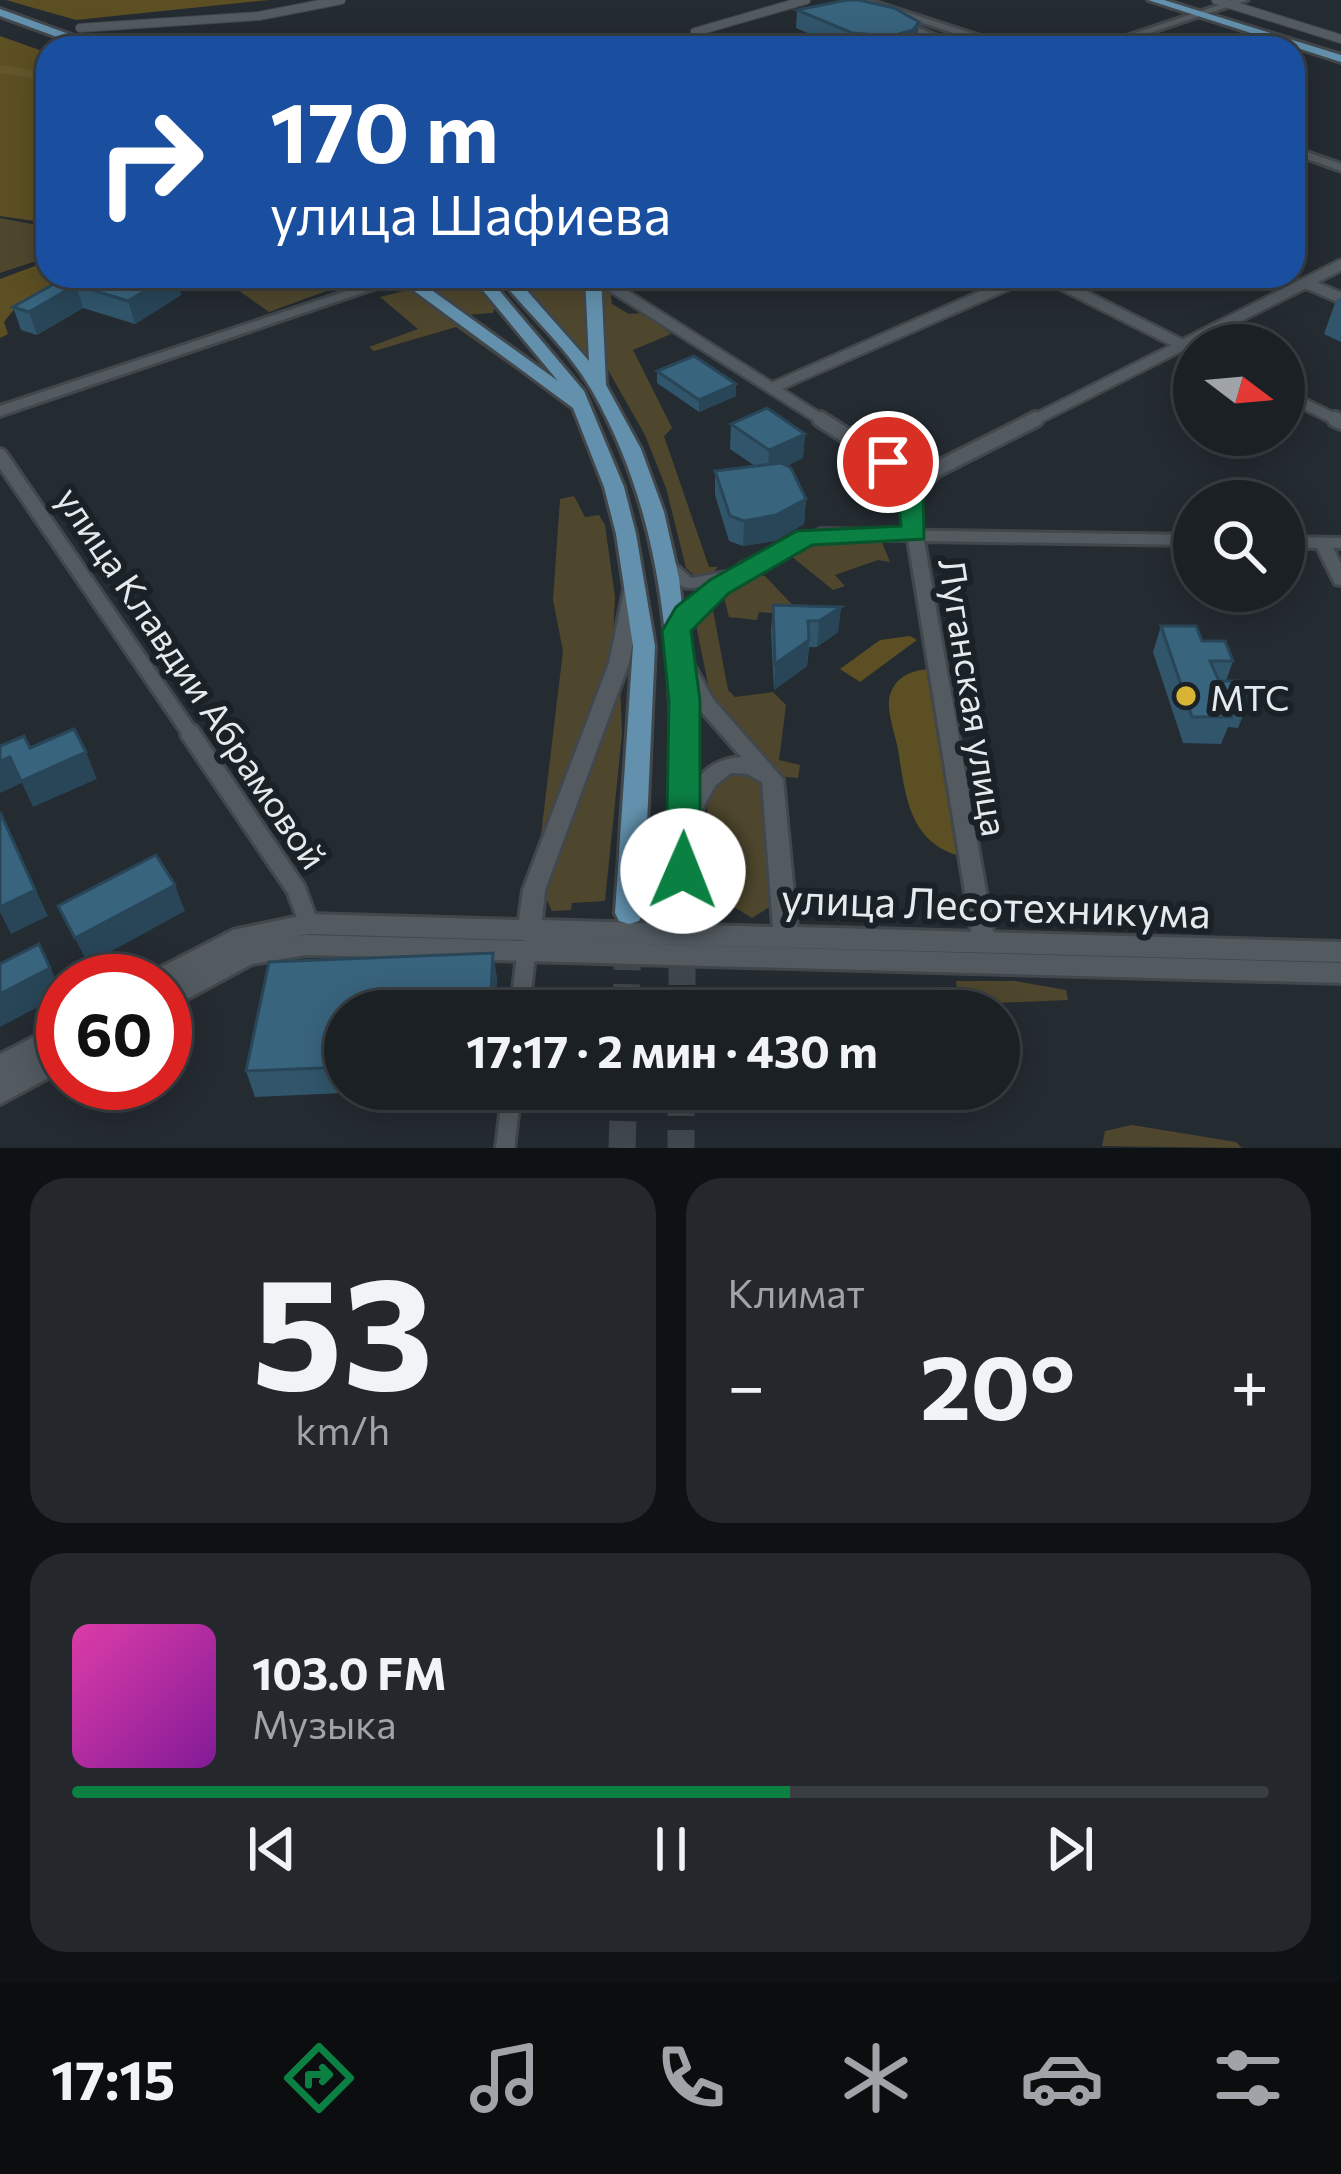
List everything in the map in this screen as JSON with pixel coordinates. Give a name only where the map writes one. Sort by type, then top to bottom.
[{"type":"main road","points":[[860,0],[972,36]]},
{"type":"main road","points":[[1153,0],[1208,9]]},
{"type":"main road","points":[[1168,0],[1284,36]]},
{"type":"main road","points":[[1130,36],[1243,0]]},
{"type":"main road","points":[[0,12],[65,36]]},
{"type":"main road","points":[[902,14],[929,36]]},
{"type":"main road","points":[[902,14],[985,36]]},
{"type":"main road","points":[[0,23],[36,36]]},
{"type":"main road","points":[[923,34],[947,28]]},
{"type":"main road","points":[[1305,43],[1341,56]]},
{"type":"main road","points":[[1305,154],[1341,168]]},
{"type":"main road","points":[[3,407],[367,288]]},
{"type":"main road","points":[[419,288],[583,408]]},
{"type":"main road","points":[[457,319],[487,320],[500,310],[503,288]]},
{"type":"main road","points":[[504,288],[600,389],[645,490],[665,564],[682,663],[682,917]]},
{"type":"main road","points":[[504,288],[583,408],[614,487],[635,580],[644,689],[629,914]]},
{"type":"main road","points":[[595,288],[600,389]]},
{"type":"main road","points":[[528,943],[534,890],[619,663],[635,580]]},
{"type":"main road","points":[[682,663],[706,704],[772,779],[786,937]]},
{"type":"main road","points":[[684,824],[708,774],[717,768],[740,764],[772,779]]},
{"type":"main road","name":"улица Лесотехникума","points":[[192,985],[248,955],[308,934]]},
{"type":"main road","name":"улица Лесотехникума","points":[[192,963],[241,937],[308,934],[1341,973]]},
{"type":"main road","name":"улица Лесотехникума","points":[[528,943],[786,937],[1341,952]]},
{"type":"main road","points":[[0,1067],[36,1048]]},
{"type":"main road","points":[[0,1092],[36,1072]]},
{"type":"street","points":[[80,28],[259,16],[341,0]]},
{"type":"street","points":[[695,32],[806,0]]},
{"type":"street","points":[[1230,4],[1341,39]]},
{"type":"street","points":[[1306,283],[1341,265]]},
{"type":"street","points":[[1306,283],[1341,298]]},
{"type":"street","points":[[613,288],[920,482]]},
{"type":"street","points":[[772,388],[1000,288]]},
{"type":"street","points":[[1069,288],[1173,340]]},
{"type":"street","points":[[1232,324],[1297,288]]},
{"type":"street","points":[[915,534],[910,494],[920,482],[1173,356]]},
{"type":"street","points":[[1305,404],[1341,422]]},
{"type":"street","name":"улица Клавдии Абрамовой","points":[[0,456],[296,889],[308,934]]},
{"type":"street","points":[[665,564],[688,584],[746,568],[821,533],[1173,540]]},
{"type":"street","name":"Луганская улица","points":[[915,534],[984,942]]},
{"type":"street","points":[[1305,542],[1341,543]]},
{"type":"street","points":[[1322,542],[1341,580]]},
{"type":"street","points":[[677,631],[686,614],[746,568]]},
{"type":"street","points":[[522,990],[528,943]]},
{"type":"street","points":[[505,1148],[510,1110]]},
{"type":"shaded area","points":[[6,0],[269,0],[76,20]]},
{"type":"shaded area","points":[[0,36],[36,49],[36,221],[0,216]]},
{"type":"shaded area","points":[[0,218],[36,225],[36,261],[0,273]]},
{"type":"shaded area","points":[[36,266],[36,288],[53,288],[15,308],[4,322],[8,334],[0,338],[0,279]]},
{"type":"shaded area","points":[[235,288],[334,288],[269,312]]},
{"type":"shaded area","points":[[432,288],[478,288],[495,307],[493,313],[464,315]]},
{"type":"shaded area","points":[[527,288],[587,288],[590,360]]},
{"type":"shaded area","points":[[599,288],[609,288],[612,304],[629,314],[644,313],[671,334],[633,350],[672,428],[664,436],[709,567],[718,567],[709,576],[696,577],[686,568],[666,488],[645,435],[604,363]]},
{"type":"shaded area","points":[[411,289],[548,385],[531,380],[456,327],[374,351],[369,347],[418,329],[380,297]]},
{"type":"shaded area","points":[[574,496],[585,517],[599,515],[605,525],[615,597],[612,660],[540,843],[563,651],[553,600],[560,499]]},
{"type":"shaded area","points":[[822,538],[881,540],[890,562],[878,560],[835,575],[845,586],[833,590],[791,556]]},
{"type":"shaded area","points":[[760,575],[803,616],[759,612],[757,620],[729,617],[723,594]]},
{"type":"shaded area","points":[[705,605],[712,605],[728,690],[735,697],[773,692],[786,705],[779,760],[800,765],[798,778],[779,776],[711,699],[695,620]]},
{"type":"shaded area","points":[[910,636],[917,640],[860,682],[840,669],[880,640]]},
{"type":"shaded area","points":[[930,669],[960,856],[930,840],[912,814],[890,712],[891,693],[898,681]]},
{"type":"shaded area","points":[[620,679],[622,734],[605,901],[572,903],[571,910],[552,911],[543,892]]},
{"type":"shaded area","points":[[733,769],[759,777],[767,793],[771,906],[752,918],[729,904],[721,911],[704,909],[708,787]]},
{"type":"shaded area","points":[[956,981],[1015,981],[1066,990],[1068,1000],[1020,1002],[1020,990],[957,990]]},
{"type":"shaded area","points":[[1132,1125],[1236,1142],[1242,1148],[1102,1146],[1105,1131]]},
{"type":"building","points":[[847,0],[894,8],[919,22],[913,30],[892,36],[852,33],[797,10]]},
{"type":"building","points":[[47,288],[71,288],[29,312],[13,307]]},
{"type":"building","points":[[86,288],[149,288],[128,301]]},
{"type":"building","points":[[694,356],[736,384],[699,400],[657,371]]},
{"type":"building","points":[[767,408],[805,434],[769,450],[731,424]]},
{"type":"building","points":[[781,463],[791,468],[806,499],[776,515],[744,521],[730,516],[715,471]]},
{"type":"building","points":[[773,605],[841,607],[819,621],[808,621],[809,640],[775,664]]},
{"type":"building","points":[[1161,626],[1196,626],[1202,641],[1225,641],[1233,661],[1210,661],[1219,681],[1240,681],[1249,701],[1225,701],[1231,717],[1192,717]]},
{"type":"building","points":[[74,729],[86,752],[21,781],[10,757],[0,761],[0,746],[24,736],[30,748]]},
{"type":"building","points":[[0,812],[35,890],[0,907]]},
{"type":"building","points":[[156,855],[175,885],[75,938],[58,906]]},
{"type":"building","points":[[39,944],[44,954],[36,954],[36,975],[0,994],[0,964]]},
{"type":"building","points":[[493,953],[491,990],[324,990],[324,1068],[246,1071],[269,962]]},
{"type":"waterway","points":[[0,69],[36,75]]},
{"type":"tunnel","points":[[682,917],[682,990]]},
{"type":"tunnel","points":[[627,990],[628,938]]},
{"type":"tunnel","points":[[622,1148],[623,1110]]},
{"type":"tunnel","points":[[681,1110],[681,1148]]},
{"type":"place","name":"МТС","points":[[1186,696]]},
{"type":"route","points":[[683,871],[685,701],[677,631],[686,614],[720,586],[806,537],[915,534],[910,494],[920,482],[888,462]]}]
